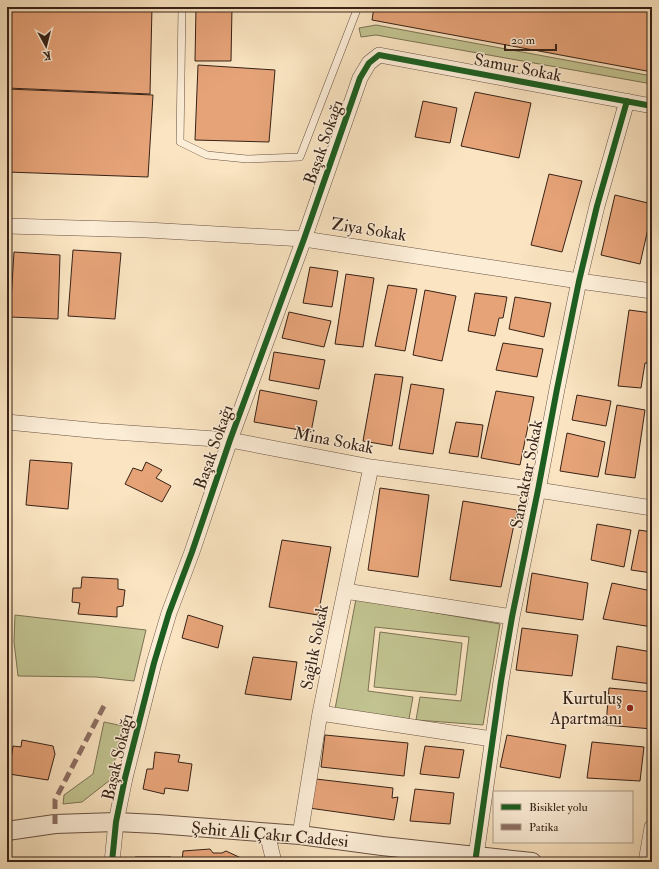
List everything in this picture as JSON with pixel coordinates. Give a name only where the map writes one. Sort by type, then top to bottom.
[{"type":"street","name":"Samur Sokak","points":[[379,55],[652,106]]},
{"type":"street","name":"Başak Sokağı","points":[[112,862],[116,822],[125,778],[154,663],[169,613],[192,552],[230,440],[304,239],[360,78],[369,63],[379,55]]},
{"type":"street","name":"Sancaktar Sokak","points":[[476,859],[492,739],[512,617],[557,389],[579,281],[597,206],[627,101]]},
{"type":"street","name":"Ziya Sokak","points":[[7,226],[146,230],[304,239],[652,291]]},
{"type":"street","name":"Mina Sokak","points":[[7,422],[100,431],[230,440],[371,467],[538,490],[652,508]]},
{"type":"street","name":"Sağlık Sokak","points":[[300,835],[320,714],[371,467]]},
{"type":"street","points":[[345,591],[512,617]]},
{"type":"street","points":[[320,714],[492,739]]},
{"type":"street","name":"Şehit Ali Çakır Caddesi","points":[[7,831],[55,824],[116,822],[300,835],[476,859],[532,862]]},
{"type":"street","points":[[646,862],[652,827]]},
{"type":"street","points":[[267,833],[274,862]]},
{"type":"lane","points":[[182,7],[180,142],[207,155],[247,159],[300,157],[358,7]]},
{"type":"green space","points":[[376,25],[652,76],[652,84],[376,35],[361,37],[359,28]]},
{"type":"green space","points":[[356,599],[500,624],[483,725],[416,720],[420,697],[461,701],[469,637],[375,627],[368,691],[413,697],[409,719],[335,709]]},
{"type":"green space","points":[[15,615],[146,630],[134,681],[96,677],[18,676],[14,642]]},
{"type":"green space","points":[[380,632],[462,643],[456,695],[374,687]]},
{"type":"green space","points":[[104,722],[123,726],[110,780],[82,802],[63,804],[64,795],[93,774]]},
{"type":"building","points":[[7,7],[152,7],[150,94],[7,88]]},
{"type":"building","points":[[196,7],[232,7],[231,61],[195,61]]},
{"type":"building","points":[[374,7],[652,7],[652,72],[372,20]]},
{"type":"building","points":[[198,65],[275,70],[269,142],[195,140]]},
{"type":"building","points":[[7,89],[153,95],[148,177],[7,172]]},
{"type":"building","points":[[475,92],[531,103],[519,158],[461,146]]},
{"type":"building","points":[[423,101],[457,108],[450,143],[415,137]]},
{"type":"building","points":[[549,174],[582,181],[562,252],[531,245]]},
{"type":"building","points":[[615,195],[652,204],[652,211],[640,264],[601,255]]},
{"type":"building","points":[[73,250],[121,253],[115,319],[68,316]]},
{"type":"building","points":[[14,252],[60,255],[58,319],[10,317]]},
{"type":"building","points":[[310,267],[338,271],[332,307],[303,303]]},
{"type":"building","points":[[346,274],[374,278],[363,347],[335,344]]},
{"type":"building","points":[[388,285],[417,289],[405,351],[375,346]]},
{"type":"building","points":[[425,290],[456,296],[442,361],[413,355]]},
{"type":"building","points":[[475,293],[507,297],[503,318],[499,318],[495,336],[468,331]]},
{"type":"building","points":[[515,297],[551,303],[544,337],[509,329]]},
{"type":"building","points":[[629,310],[652,313],[648,341],[651,341],[647,363],[645,363],[641,388],[618,386]]},
{"type":"building","points":[[289,312],[331,321],[324,347],[282,338]]},
{"type":"building","points":[[503,343],[543,349],[537,377],[496,370]]},
{"type":"building","points":[[274,352],[325,360],[319,389],[269,380]]},
{"type":"building","points":[[375,374],[403,377],[392,446],[363,441]]},
{"type":"building","points":[[411,384],[444,389],[433,454],[399,449]]},
{"type":"building","points":[[260,390],[317,401],[311,432],[254,422]]},
{"type":"building","points":[[496,391],[534,397],[520,465],[481,458]]},
{"type":"building","points":[[577,395],[611,401],[606,426],[572,420]]},
{"type":"building","points":[[617,405],[645,410],[635,478],[605,474]]},
{"type":"building","points":[[456,422],[483,425],[478,457],[449,453]]},
{"type":"building","points":[[567,433],[605,442],[598,477],[560,471]]},
{"type":"building","points":[[30,460],[72,463],[68,509],[26,505]]},
{"type":"building","points":[[146,462],[162,470],[156,478],[171,486],[162,502],[125,484],[133,468],[142,471]]},
{"type":"building","points":[[380,488],[429,495],[418,577],[368,570]]},
{"type":"building","points":[[463,501],[517,510],[501,587],[450,580]]},
{"type":"building","points":[[597,524],[631,530],[624,567],[591,560]]},
{"type":"building","points":[[639,530],[652,532],[652,573],[631,570]]},
{"type":"building","points":[[282,540],[331,547],[318,615],[269,607]]},
{"type":"building","points":[[532,573],[588,583],[583,620],[526,612]]},
{"type":"building","points":[[82,577],[118,579],[118,589],[125,590],[123,606],[117,607],[117,617],[78,614],[80,603],[72,602],[73,588],[81,588]]},
{"type":"building","points":[[612,583],[652,591],[652,627],[603,619]]},
{"type":"building","points":[[188,615],[223,626],[218,648],[182,638]]},
{"type":"building","points":[[522,628],[578,635],[572,676],[516,670]]},
{"type":"building","points":[[617,646],[652,652],[652,684],[612,679]]},
{"type":"building","points":[[253,657],[297,662],[291,700],[245,694]]},
{"type":"building","name":"Kurtuluş Apartmanı","points":[[609,688],[652,692],[652,729],[606,725]]},
{"type":"building","points":[[325,735],[408,743],[404,776],[321,767]]},
{"type":"building","points":[[507,735],[566,745],[560,778],[500,767]]},
{"type":"building","points":[[22,740],[53,746],[55,754],[48,780],[9,774],[13,746],[21,747]]},
{"type":"building","points":[[592,742],[644,747],[640,781],[587,778]]},
{"type":"building","points":[[425,746],[464,750],[459,778],[420,774]]},
{"type":"building","points":[[155,752],[180,755],[178,762],[192,764],[188,791],[165,788],[164,794],[143,789],[147,769],[153,769]]},
{"type":"building","points":[[316,779],[393,788],[392,798],[398,797],[394,820],[309,808]]},
{"type":"building","points":[[415,789],[454,793],[450,824],[410,821]]},
{"type":"building","points":[[210,849],[213,853],[222,853],[226,851],[241,858],[241,862],[182,862],[183,851]]},
{"type":"building","points":[[135,857],[171,857],[171,862],[135,862]]},
{"type":"marked path","points":[[55,824],[55,800],[105,704]]},
{"type":"cycle path","points":[[112,862],[116,822],[125,778],[154,663],[169,613],[192,552],[230,440],[304,239],[360,78],[369,63],[379,55],[652,106]]},
{"type":"cycle path","points":[[477,862],[476,856],[501,681],[512,617],[579,281],[597,206],[627,101]]},
{"type":"place","name":"Kurtuluş Apartmanı","points":[[630,708]]}]
